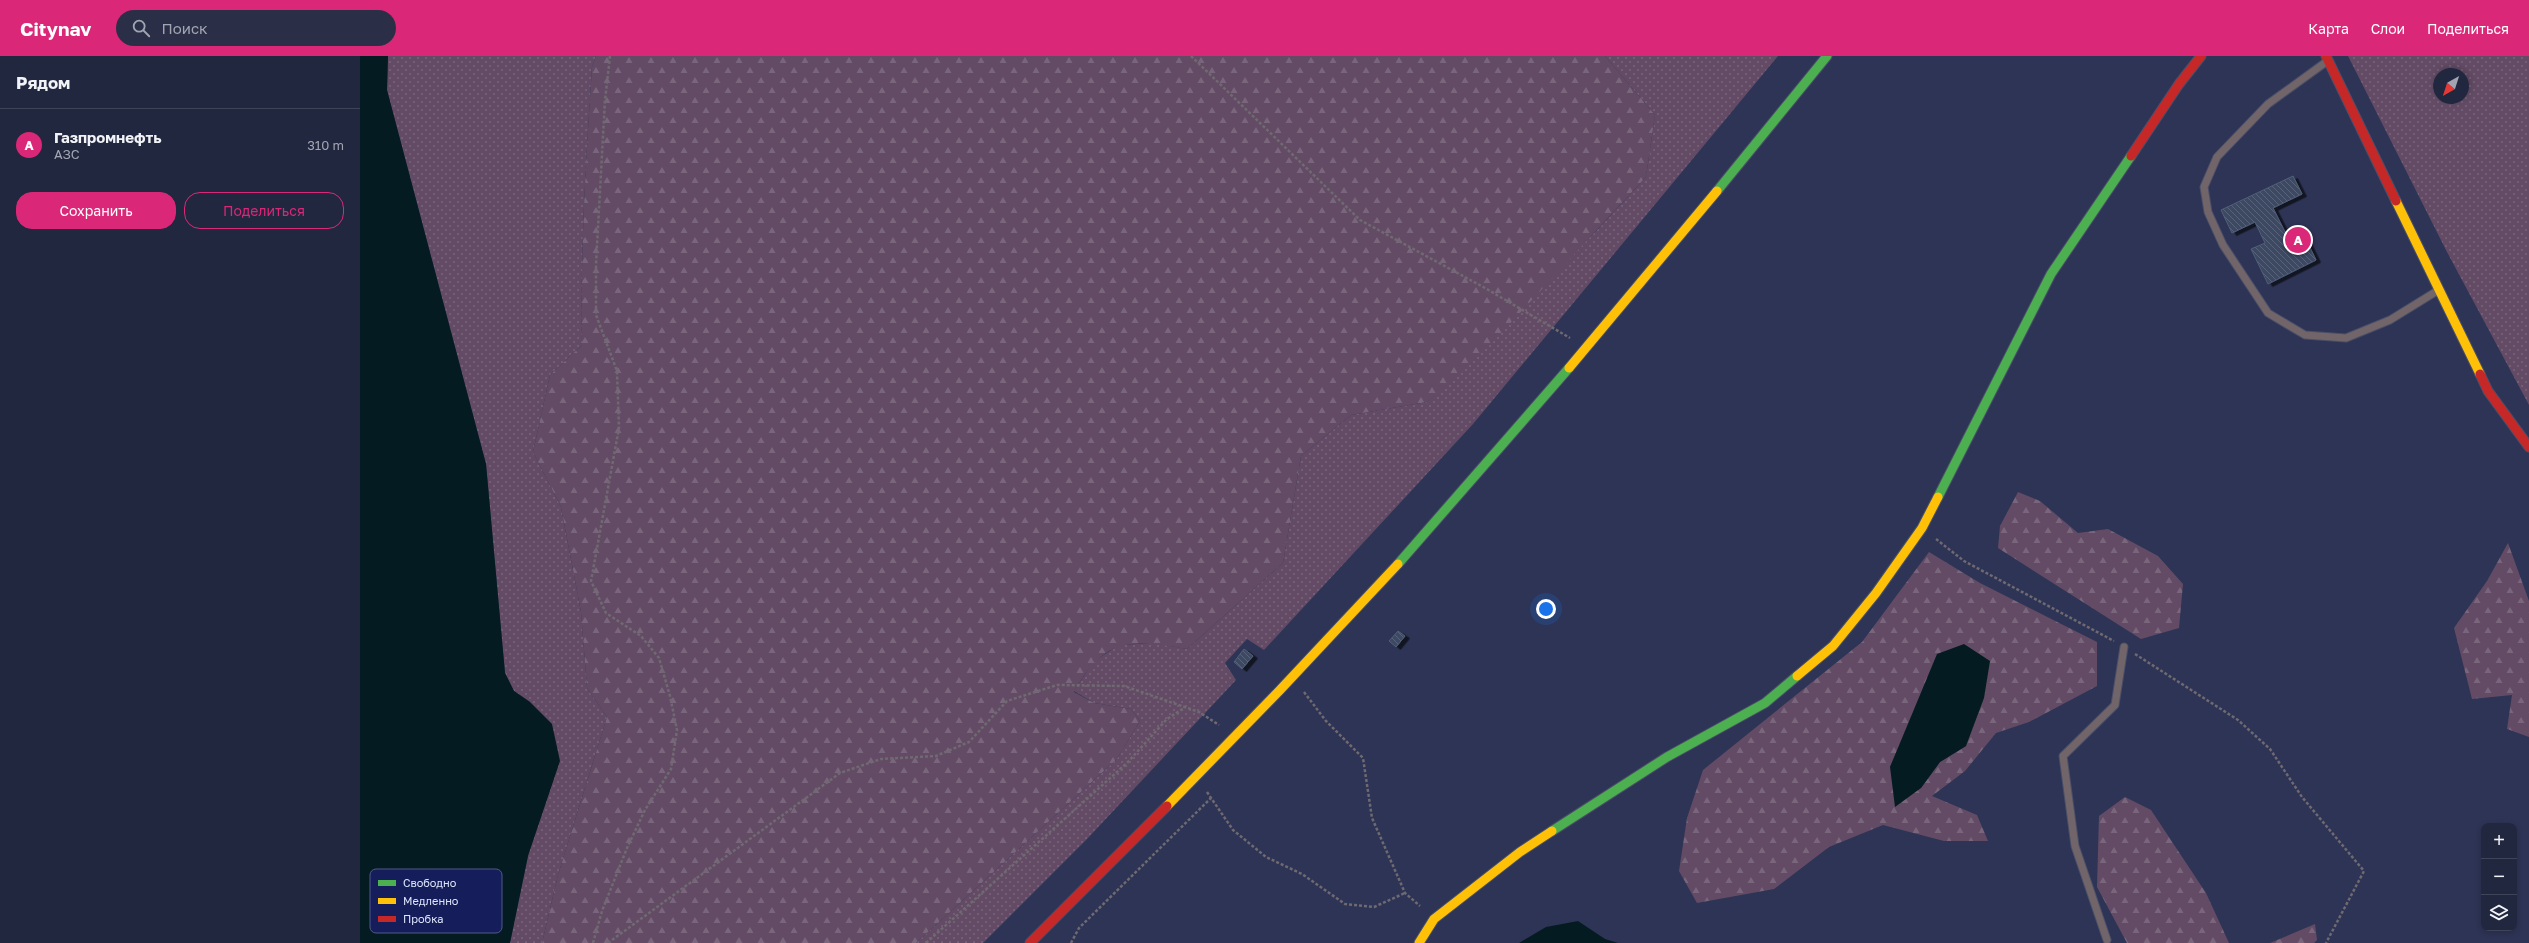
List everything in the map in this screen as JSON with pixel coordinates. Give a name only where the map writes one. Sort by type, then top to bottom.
[{"type":"main road","points":[[1773,123],[1792,88],[1814,56]]},
{"type":"main road","points":[[1030,943],[1236,737],[1424,536],[1587,348],[1827,56]]},
{"type":"main road","points":[[1419,943],[1434,919],[1520,852],[1668,757],[1765,703],[1833,646],[1876,593],[1922,528],[2051,274],[2178,84],[2201,56]]},
{"type":"main road","points":[[2327,58],[2488,391],[2529,447]]},
{"type":"lane","points":[[2327,58],[2268,104],[2218,157],[2204,187],[2208,212],[2223,245],[2268,313],[2305,335],[2346,338],[2390,320],[2439,290]]},
{"type":"lane","points":[[2107,940],[2076,846],[2063,756],[2115,705],[2124,647]]},
{"type":"path","points":[[593,943],[602,911],[627,848],[645,810],[671,769],[677,730],[670,696],[659,658],[641,636],[606,613],[591,581],[619,428],[617,371],[596,315],[596,264],[605,100],[610,56]]},
{"type":"path","points":[[1192,56],[1360,220],[1485,288],[1587,348]]},
{"type":"path","points":[[1922,528],[1964,561],[2124,647],[2238,720],[2270,748],[2302,797],[2364,871],[2326,943]]},
{"type":"path","points":[[1293,677],[1326,721],[1363,758],[1372,818],[1405,893],[1434,919]]},
{"type":"path","points":[[608,943],[840,773],[880,759],[936,756],[969,742],[1007,701],[1057,685],[1124,686],[1199,712],[1236,737]]},
{"type":"path","points":[[926,943],[1128,763],[1166,719],[1184,708]]},
{"type":"path","points":[[1196,777],[1233,830],[1266,857],[1302,874],[1345,904],[1374,907],[1405,893]]},
{"type":"path","points":[[1071,943],[1079,928],[1211,798]]},
{"type":"green space","points":[[388,56],[596,56],[592,67],[586,171],[582,275],[582,345],[550,375],[533,452],[561,507],[581,612],[587,688],[607,717],[558,875],[542,943],[510,943],[528,856],[530,702],[514,691],[505,673],[486,464],[387,90]]},
{"type":"green space","points":[[596,56],[1605,56],[1655,115],[1646,177],[1490,345],[1427,402],[1351,415],[1301,456],[1283,563],[1187,649],[1150,644],[1135,644],[1121,646],[1108,652],[1096,661],[1085,674],[1074,692],[1094,703],[1131,709],[1140,721],[1116,760],[916,943],[542,943],[558,875],[607,717],[587,688],[581,612],[561,507],[533,452],[550,375],[582,345],[582,275],[586,171],[592,67]]},
{"type":"green space","points":[[1605,56],[1778,56],[1473,424],[1264,650],[1247,639],[1225,663],[1236,680],[1087,839],[983,943],[916,943],[1116,760],[1140,721],[1131,709],[1094,703],[1074,691],[1093,662],[1119,645],[1154,643],[1187,649],[1283,563],[1301,456],[1351,415],[1427,402],[1598,229],[1646,177],[1655,115]]},
{"type":"green space","points":[[2348,56],[2529,56],[2529,405],[2447,252]]},
{"type":"green space","points":[[2018,492],[2040,501],[2078,533],[2108,529],[2158,556],[2183,584],[2179,628],[2141,639],[1998,548],[2000,526]]},
{"type":"green space","points":[[2508,543],[2529,601],[2529,737],[2507,729],[2512,695],[2472,699],[2454,628],[2487,581]]},
{"type":"green space","points":[[1929,552],[1980,583],[2097,642],[2097,686],[2029,722],[1996,733],[1965,771],[1932,796],[1977,815],[1988,841],[1944,841],[1883,825],[1829,847],[1774,889],[1697,903],[1679,871],[1687,818],[1703,770],[1862,642]],"holes":[[[1907,730],[1966,746],[1940,762],[1921,788],[1890,767]]]},
{"type":"green space","points":[[2125,797],[2151,810],[2206,893],[2229,943],[2127,943],[2097,887],[2099,816]]},
{"type":"green space","points":[[2315,924],[2317,940],[2314,943],[2270,943]]},
{"type":"water","points":[[360,56],[388,56],[387,90],[486,464],[505,673],[514,691],[530,702],[552,724],[560,761],[528,856],[510,943],[360,943]]},
{"type":"water","points":[[1964,644],[1990,661],[1984,698],[1966,746],[1940,762],[1921,788],[1895,807],[1890,767],[1937,654]]},
{"type":"water","points":[[1578,921],[1605,939],[1618,943],[1519,943],[1546,927]]},
{"type":"building","points":[[2293,176],[2302,194],[2273,208],[2288,238],[2302,231],[2316,260],[2268,284],[2251,249],[2265,243],[2255,222],[2232,233],[2221,210]]},
{"type":"building","points":[[1398,631],[1405,636],[1396,647],[1389,641]]},
{"type":"building","points":[[1244,649],[1253,656],[1242,669],[1234,662]]},
{"type":"traffic: fast","points":[[1717,191],[1827,56]]},
{"type":"traffic: fast","points":[[1938,497],[2051,274],[2131,156]]},
{"type":"traffic: fast","points":[[1398,564],[1569,368]]},
{"type":"traffic: fast","points":[[1552,831],[1667,757],[1765,703],[1797,676]]},
{"type":"traffic: slow","points":[[1569,368],[1717,191]]},
{"type":"traffic: slow","points":[[2396,201],[2480,374]]},
{"type":"traffic: slow","points":[[1797,676],[1833,646],[1876,593],[1922,528],[1938,497]]},
{"type":"traffic: slow","points":[[1167,806],[1280,690],[1398,564]]},
{"type":"traffic: slow","points":[[1419,943],[1434,919],[1520,852],[1552,831]]},
{"type":"traffic: jam","points":[[2131,156],[2179,84],[2201,56]]},
{"type":"traffic: jam","points":[[2326,56],[2396,201]]},
{"type":"traffic: jam","points":[[2480,374],[2488,391],[2529,447]]},
{"type":"traffic: jam","points":[[1030,943],[1167,806]]},
{"type":"place","name":"Газпромнефть","points":[[2298,240]]}]
